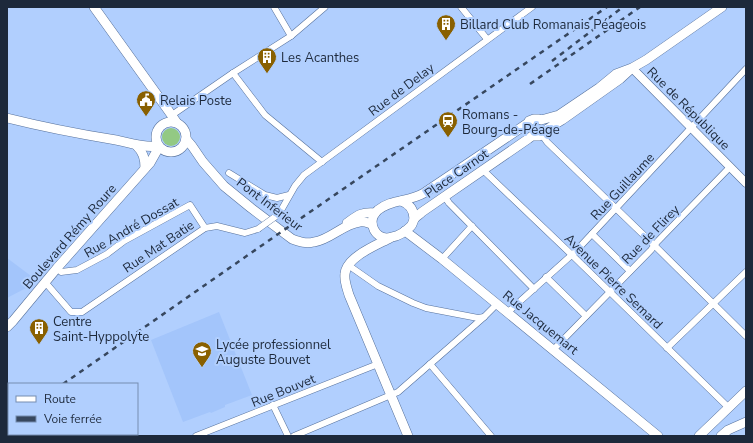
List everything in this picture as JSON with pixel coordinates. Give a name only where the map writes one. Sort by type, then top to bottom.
[{"type":"main road","points":[[94,7],[171,118],[180,124],[184,129],[186,139],[180,150],[170,152],[162,150],[159,147],[156,134]]},
{"type":"main road","points":[[632,68],[646,60],[722,7]]},
{"type":"main road","name":"Place Carnot","points":[[375,213],[389,203],[417,197],[531,120],[559,115],[599,88],[616,74],[632,68]]},
{"type":"main road","name":"Place Carnot","points":[[414,219],[483,170],[562,120],[620,79],[632,68]]},
{"type":"main road","points":[[7,118],[136,145],[159,147]]},
{"type":"main road","points":[[136,145],[146,143],[156,134],[159,127],[171,118]]},
{"type":"main road","points":[[528,123],[528,133],[539,134],[545,126],[539,119]]},
{"type":"main road","name":"Pont Inferieur","points":[[186,139],[203,162],[224,186],[292,239],[299,242],[314,242],[359,222],[363,222],[373,228]]},
{"type":"main road","points":[[136,145],[148,166]]},
{"type":"main road","name":"Boulevard Rémy Roure","points":[[7,327],[57,268],[148,166],[159,147]]},
{"type":"main road","name":"Pont Inferieur","points":[[180,150],[193,155],[203,162]]},
{"type":"main road","name":"Boulevard Rémy Roure","points":[[148,166],[170,152]]},
{"type":"main road","name":"Place Carnot","points":[[363,252],[397,236],[412,225],[414,214],[406,203],[401,201]]},
{"type":"main road","name":"Pont Inferieur","points":[[331,235],[358,215],[364,213],[375,213]]},
{"type":"main road","points":[[375,213],[373,218],[373,228],[363,252],[346,268],[345,282],[349,295],[408,436]]},
{"type":"main road","points":[[373,228],[379,236],[390,238]]},
{"type":"main road","name":"Rue Jacquemart","points":[[405,231],[508,312],[658,436]]},
{"type":"main road","points":[[699,436],[746,391]]},
{"type":"main road","points":[[721,436],[728,430],[746,422]]},
{"type":"street","points":[[274,7],[292,36]]},
{"type":"street","points":[[171,118],[233,72],[292,36],[325,7]]},
{"type":"street","points":[[461,7],[487,39]]},
{"type":"street","name":"Rue de Delay","points":[[289,196],[304,175],[532,7]]},
{"type":"street","name":"Rue de République","points":[[632,68],[746,183]]},
{"type":"street","name":"Rue Guillaume","points":[[508,312],[572,255],[746,69]]},
{"type":"street","points":[[233,72],[265,115],[322,162]]},
{"type":"street","points":[[539,134],[746,336]]},
{"type":"street","name":"Rue de Flirey","points":[[553,350],[730,167]]},
{"type":"street","name":"Avenue Pierre Semard","points":[[483,170],[729,408]]},
{"type":"street","points":[[228,173],[265,195],[277,198],[289,196]]},
{"type":"street","name":"Rue Mat Batie","points":[[45,282],[71,312],[82,312],[205,228],[218,226],[245,233],[258,229],[279,214],[289,196]]},
{"type":"street","points":[[445,197],[449,203],[534,289]]},
{"type":"street","name":"Rue André Dossat","points":[[57,268],[61,272],[77,270],[190,205],[205,228]]},
{"type":"street","points":[[442,259],[472,226]]},
{"type":"street","points":[[592,234],[630,271]]},
{"type":"street","points":[[348,265],[378,286],[426,308],[478,318],[484,317]]},
{"type":"street","points":[[667,348],[746,272]]},
{"type":"street","points":[[546,277],[586,316]]},
{"type":"street","points":[[294,436],[398,392],[497,304]]},
{"type":"street","name":"Rue Bouvet","points":[[196,436],[378,364]]},
{"type":"street","points":[[430,364],[491,436]]},
{"type":"street","points":[[273,405],[288,436]]},
{"type":"shaded area","points":[[7,258],[35,279],[28,287],[7,298]]},
{"type":"shaded area","name":"Lycée professionnel Auguste Bouvet","points":[[219,312],[252,395],[225,405],[225,407],[211,413],[210,412],[183,422],[151,340]]},
{"type":"green space","points":[[171,128],[177,131],[180,137],[177,143],[171,146],[165,143],[162,137],[165,131]]},
{"type":"railway","points":[[64,383],[607,7]]},
{"type":"railway","points":[[552,61],[623,7]]},
{"type":"railway","points":[[530,84],[640,7]]},
{"type":"place","name":"Billard Club Romanais Péageois","points":[[446,41]]},
{"type":"place","name":"Les Acanthes","points":[[267,74]]},
{"type":"place","name":"Relais Poste","points":[[146,117]]},
{"type":"place","name":"Romans - Bourg-de-Péage","points":[[448,138]]},
{"type":"place","name":"Centre Saint-Hyppolyte","points":[[39,345]]},
{"type":"place","name":"Lycée professionnel Auguste Bouvet","points":[[202,368]]}]
